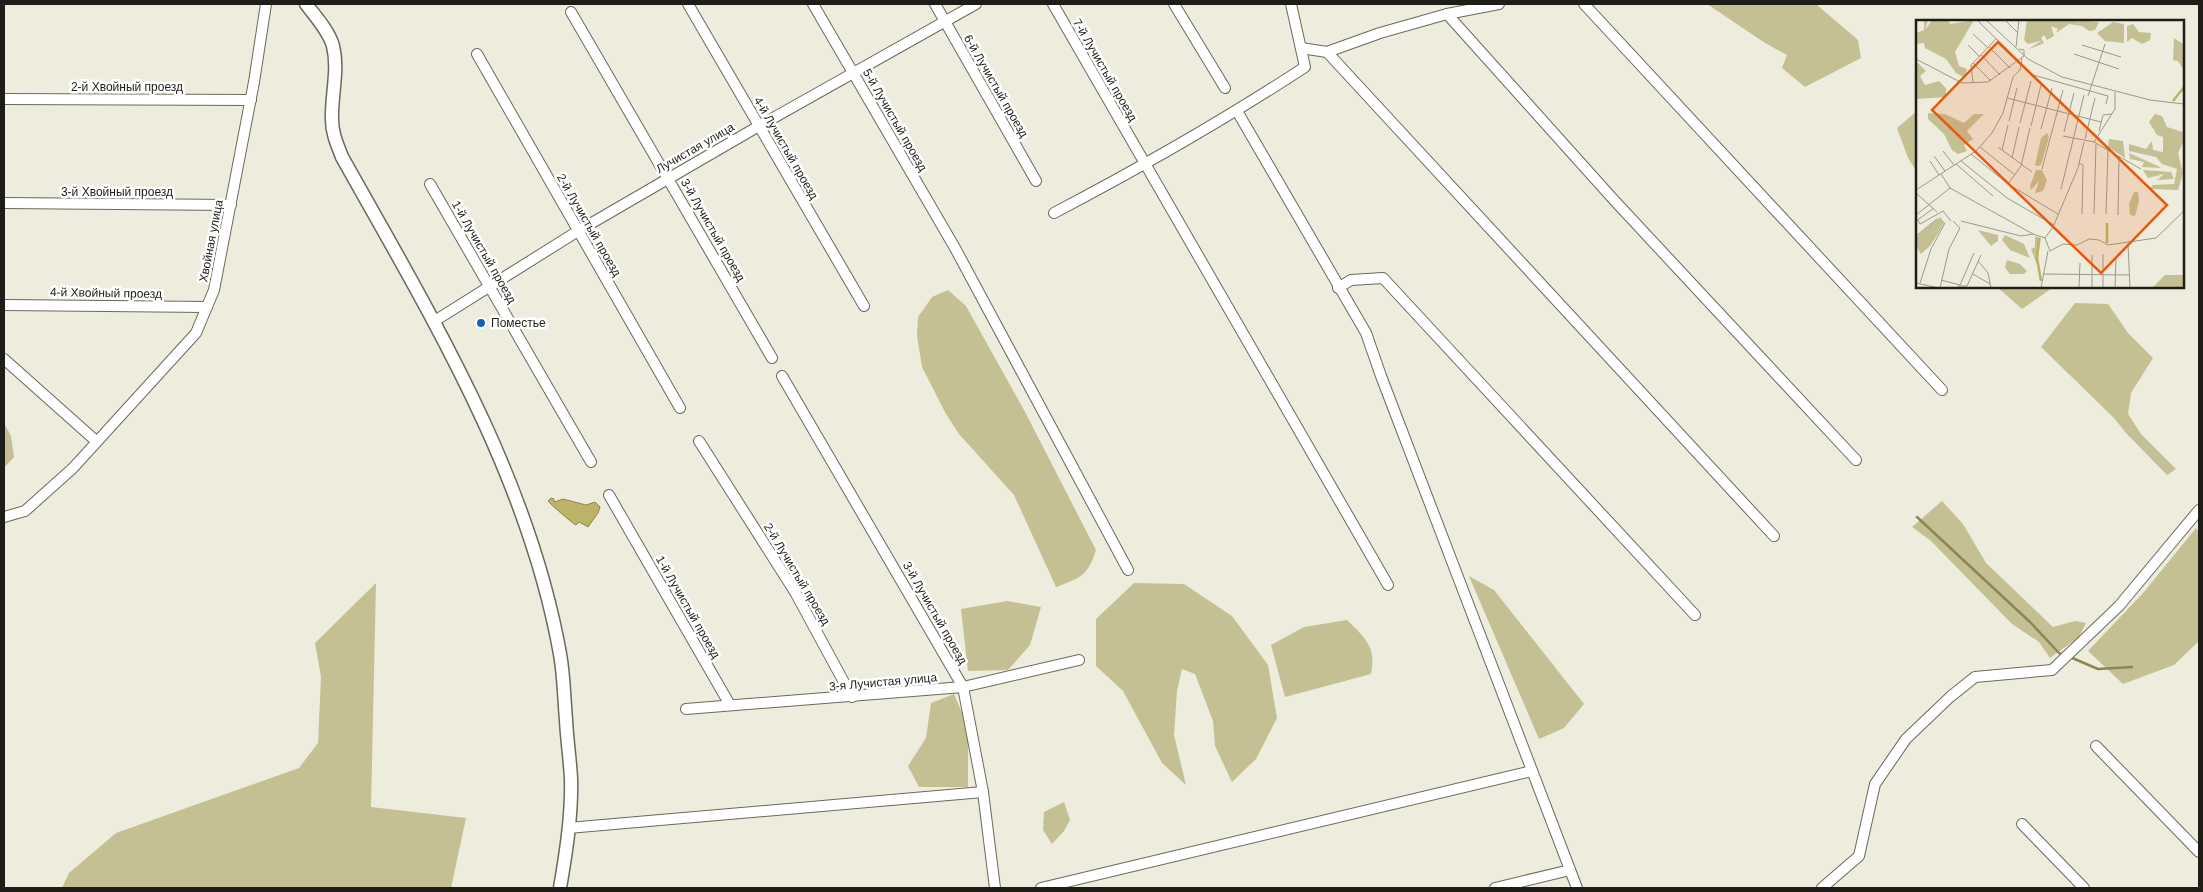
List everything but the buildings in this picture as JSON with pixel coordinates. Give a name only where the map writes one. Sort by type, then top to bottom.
[{"type":"street","name":"Хвойная улица","points":[[4,517],[26,510],[73,468],[196,333],[214,290],[251,100],[266,4]]},
{"type":"street","points":[[306,4],[333,45],[335,64],[332,119],[336,144],[432,322],[497,452],[518,504],[541,575],[560,655],[571,780],[568,828],[560,888]]},
{"type":"street","name":"4-й Лучистый проезд","points":[[688,4],[864,306]]},
{"type":"street","name":"5-й Лучистый проезд","points":[[813,4],[955,248],[1128,570]]},
{"type":"street","name":"6-й Лучистый проезд","points":[[935,4],[1036,180]]},
{"type":"street","name":"Лучистая улица","points":[[432,322],[578,231],[759,126],[976,4]]},
{"type":"street","name":"7-й Лучистый проезд","points":[[1053,4],[1388,585]]},
{"type":"street","points":[[1174,4],[1224,88]]},
{"type":"street","points":[[1054,213],[1145,165],[1237,111],[1304,66],[1291,4]]},
{"type":"street","points":[[1301,48],[1328,52],[1380,33],[1447,14],[1499,4]]},
{"type":"street","points":[[1584,4],[1942,390]]},
{"type":"street","name":"3-й Лучистый проезд","points":[[572,12],[772,358]]},
{"type":"street","points":[[1447,14],[1614,199],[1856,460]]},
{"type":"street","points":[[1328,52],[1774,536]]},
{"type":"street","name":"2-й Лучистый проезд","points":[[477,54],[680,408]]},
{"type":"street","name":"2-й Хвойный проезд","points":[[4,99],[251,100]]},
{"type":"street","points":[[1237,111],[1338,288],[1366,333],[1577,888]]},
{"type":"street","name":"1-й Лучистый проезд","points":[[430,184],[591,462]]},
{"type":"street","name":"3-й Хвойный проезд","points":[[4,203],[231,205]]},
{"type":"street","points":[[1338,288],[1351,280],[1382,278],[1695,615]]},
{"type":"street","name":"4-й Хвойный проезд","points":[[4,305],[207,307]]},
{"type":"street","points":[[4,359],[96,441]]},
{"type":"street","name":"3-й Лучистый проезд","points":[[782,376],[964,688],[983,792],[995,888]]},
{"type":"street","name":"2-й Лучистый проезд","points":[[699,441],[795,592],[852,697]]},
{"type":"street","name":"1-й Лучистый проезд","points":[[609,495],[730,705]]},
{"type":"street","points":[[1822,888],[1859,856],[1876,784],[1906,739],[1950,697],[1975,677],[2052,670],[2068,657],[2119,606],[2198,514]]},
{"type":"street","name":"3-я Лучистая улица","points":[[686,709],[964,688],[1079,660]]},
{"type":"street","points":[[2096,746],[2199,852]]},
{"type":"street","points":[[1041,888],[1532,771]]},
{"type":"street","points":[[568,828],[983,792]]},
{"type":"street","points":[[2022,824],[2084,888]]},
{"type":"street","points":[[1495,888],[1570,870]]},
{"type":"shaded area","points":[[1707,4],[1816,4],[1858,40],[1861,58],[1805,87],[1782,68],[1787,55],[1765,43]]},
{"type":"shaded area","points":[[1916,112],[1916,170],[1908,158],[1897,128]]},
{"type":"shaded area","points":[[1998,288],[2052,288],[2022,309]]},
{"type":"shaded area","points":[[948,290],[966,306],[1024,410],[1096,550],[1090,565],[1082,575],[1056,587],[1014,495],[959,434],[946,414],[922,367],[917,336],[918,317],[932,297]]},
{"type":"shaded area","points":[[2075,303],[2108,304],[2128,333],[2153,358],[2131,393],[2128,414],[2141,434],[2176,469],[2167,475],[2114,418],[2041,347]]},
{"type":"shaded area","points":[[4,423],[11,436],[14,457],[4,468]]},
{"type":"shaded area","points":[[551,498],[554,499],[554,502],[563,499],[586,505],[595,502],[600,507],[588,527],[579,522],[576,525],[548,501]]},
{"type":"shaded area","points":[[1942,501],[1963,524],[1986,563],[2053,627],[2075,621],[2086,623],[2079,637],[2050,658],[2039,642],[2012,624],[1931,541],[1912,527]]},
{"type":"shaded area","points":[[2196,528],[2199,532],[2199,641],[2174,665],[2123,684],[2088,651],[2144,592]]},
{"type":"shaded area","points":[[1469,576],[1494,590],[1584,704],[1564,728],[1539,739]]},
{"type":"shaded area","points":[[376,583],[371,807],[466,818],[451,888],[62,888],[69,873],[116,833],[299,768],[318,743],[321,677],[315,643]]},
{"type":"shaded area","points":[[1134,583],[1184,584],[1232,616],[1268,665],[1277,718],[1256,759],[1232,782],[1215,746],[1213,721],[1195,674],[1182,669],[1177,691],[1174,735],[1186,785],[1162,763],[1123,691],[1096,666],[1096,619]]},
{"type":"shaded area","points":[[1007,601],[1041,607],[1030,645],[1008,670],[968,671],[961,609]]},
{"type":"shaded area","points":[[1347,620],[1364,638],[1371,650],[1371,674],[1285,697],[1271,645],[1304,627]]},
{"type":"shaded area","points":[[954,694],[968,727],[968,787],[919,787],[908,766],[926,738],[931,703]]},
{"type":"shaded area","points":[[1064,802],[1070,820],[1064,831],[1052,844],[1043,830],[1044,812]]},
{"type":"waterway","points":[[1917,517],[2063,655]]},
{"type":"waterway","points":[[2070,657],[2098,669],[2132,667]]},
{"type":"place","name":"Поместье","points":[[481,323]]}]
